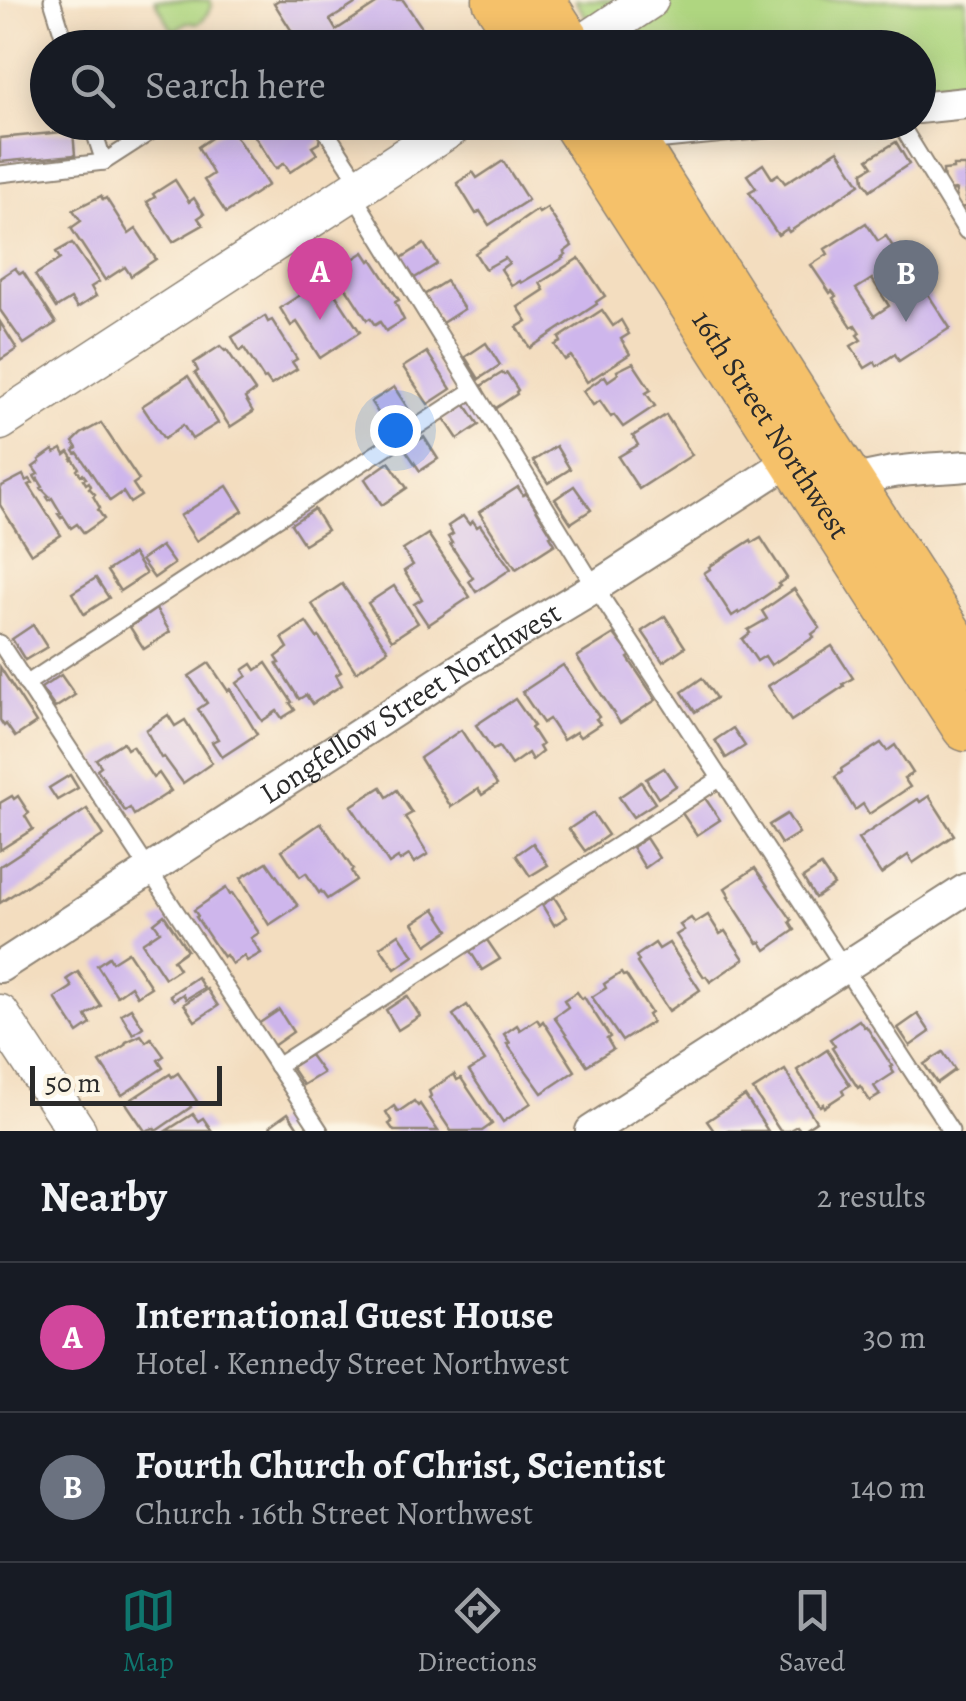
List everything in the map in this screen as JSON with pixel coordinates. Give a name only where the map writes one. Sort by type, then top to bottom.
[{"type":"main road","points":[[497,0],[516,30]]},
{"type":"main road","points":[[540,0],[561,30]]},
{"type":"main road","name":"16th Street Northwest","points":[[589,140],[834,491],[966,727]]},
{"type":"main road","name":"16th Street Northwest","points":[[631,140],[807,450]]},
{"type":"main road","name":"16th Street Northwest","points":[[834,491],[966,662]]},
{"type":"street","points":[[602,30],[649,0]]},
{"type":"street","points":[[936,106],[966,103]]},
{"type":"street","points":[[0,421],[431,140]]},
{"type":"street","name":"Longfellow Street Northwest","points":[[0,967],[461,668],[807,450]]},
{"type":"street","points":[[834,491],[888,474],[966,466]]},
{"type":"street","points":[[590,1131],[966,890]]},
{"type":"street","points":[[0,1014],[76,1131]]},
{"type":"street","points":[[0,1054],[50,1131]]},
{"type":"lane","points":[[52,0],[61,30]]},
{"type":"lane","points":[[97,140],[104,162]]},
{"type":"lane","points":[[0,174],[104,162],[138,140]]},
{"type":"lane","points":[[330,140],[473,390],[595,587],[951,1131]]},
{"type":"lane","points":[[909,140],[966,231]]},
{"type":"lane","points":[[26,684],[473,390]]},
{"type":"lane","points":[[0,643],[320,1131]]},
{"type":"lane","points":[[277,1066],[721,778]]},
{"type":"green space","points":[[155,0],[210,0],[212,6],[197,24],[187,22],[175,30]]},
{"type":"green space","points":[[575,0],[966,0],[966,89],[936,92],[936,30],[594,30]]},
{"type":"building","points":[[361,0],[330,20],[336,30],[291,30],[274,3]]},
{"type":"building","points":[[377,0],[403,0],[424,30],[336,30]]},
{"type":"building","points":[[30,135],[30,140],[74,140],[75,155],[0,162],[0,138]]},
{"type":"building","points":[[208,140],[238,140],[268,185],[226,213],[204,180],[213,174],[198,147]]},
{"type":"building","points":[[257,140],[319,140],[312,147],[317,154],[290,172],[284,163],[276,169]]},
{"type":"building","points":[[896,142],[909,164],[870,190],[863,172],[873,166],[868,159]]},
{"type":"building","points":[[838,150],[860,184],[789,232],[787,229],[778,235],[749,192],[756,188],[747,175],[763,164],[772,178],[778,174],[785,183]]},
{"type":"building","points":[[503,161],[528,200],[489,225],[480,211],[476,214],[457,183],[473,172],[477,178]]},
{"type":"building","points":[[966,166],[966,207],[957,208],[956,190],[949,191],[944,183],[943,170]]},
{"type":"building","points":[[175,180],[189,202],[194,198],[204,214],[198,218],[203,225],[173,242],[147,202]]},
{"type":"building","points":[[101,196],[129,234],[136,229],[156,259],[131,276],[125,267],[105,280],[71,228],[81,221],[73,210]]},
{"type":"building","points":[[547,208],[572,246],[563,258],[512,286],[501,269],[509,263],[505,258],[485,269],[475,253],[537,210],[539,213]]},
{"type":"building","points":[[866,223],[878,241],[886,236],[950,328],[899,361],[895,354],[877,366],[875,362],[865,368],[851,346],[861,340],[857,335],[860,333],[811,265],[828,254],[825,249]],"holes":[[[872,279],[889,306],[874,316],[856,289]]]},
{"type":"building","points":[[72,243],[99,282],[91,287],[96,296],[77,308],[71,299],[56,308],[35,275],[60,259],[56,252]]},
{"type":"building","points":[[424,244],[437,264],[413,279],[400,259]]},
{"type":"building","points":[[364,252],[399,300],[395,302],[404,320],[386,331],[380,322],[375,325],[370,318],[367,320],[341,280],[345,278],[339,268]]},
{"type":"building","points":[[579,258],[605,296],[530,348],[517,327],[527,321],[518,307],[544,290],[540,283]]},
{"type":"building","points":[[15,268],[20,274],[23,272],[56,323],[24,344],[0,310],[0,278]]},
{"type":"building","points":[[325,279],[360,332],[320,358],[297,322],[291,326],[280,308]]},
{"type":"building","points":[[446,281],[464,309],[442,323],[424,295]]},
{"type":"building","points":[[602,310],[613,326],[621,320],[629,334],[621,339],[630,354],[587,382],[571,356],[565,360],[555,345],[561,342],[559,338]]},
{"type":"building","points":[[265,316],[268,322],[272,320],[297,359],[292,362],[297,369],[271,385],[232,337]]},
{"type":"building","points":[[0,322],[17,349],[0,360]]},
{"type":"building","points":[[486,343],[500,365],[479,379],[465,357]]},
{"type":"building","points":[[220,346],[227,350],[255,391],[245,398],[253,412],[230,427],[195,373],[198,371],[194,363]]},
{"type":"building","points":[[427,352],[451,389],[428,404],[403,367]]},
{"type":"building","points":[[633,363],[651,390],[646,393],[655,406],[623,427],[600,401],[593,405],[583,391],[605,376],[608,381]]},
{"type":"building","points":[[507,373],[518,390],[496,408],[481,386]]},
{"type":"building","points":[[188,376],[218,423],[192,439],[183,425],[164,439],[142,406]]},
{"type":"building","points":[[394,387],[409,410],[386,425],[371,402]]},
{"type":"building","points":[[465,404],[479,425],[458,439],[444,418]]},
{"type":"building","points":[[666,415],[692,455],[639,489],[618,457],[638,445],[633,436]]},
{"type":"building","points":[[101,423],[139,480],[133,484],[141,496],[130,503],[123,492],[110,501],[74,451],[77,448],[73,442]]},
{"type":"building","points":[[424,437],[438,459],[420,471],[405,449]]},
{"type":"building","points":[[556,446],[570,469],[548,483],[533,461]]},
{"type":"building","points":[[62,449],[65,455],[69,452],[86,484],[89,482],[104,519],[84,533],[77,524],[71,528],[61,518],[52,498],[49,500],[34,476],[38,474],[33,467],[39,460]]},
{"type":"building","points":[[389,462],[407,488],[382,505],[365,479]]},
{"type":"building","points":[[23,475],[33,483],[29,485],[61,535],[31,554],[0,505],[2,486]]},
{"type":"building","points":[[227,486],[243,511],[196,541],[180,516]]},
{"type":"building","points":[[574,486],[591,510],[571,523],[555,499]]},
{"type":"building","points":[[518,487],[523,495],[526,493],[555,544],[516,569],[479,512]]},
{"type":"building","points":[[314,509],[327,530],[304,544],[291,524]]},
{"type":"building","points":[[463,516],[469,524],[473,521],[477,527],[480,525],[511,569],[476,592],[469,581],[473,578],[448,537],[453,534],[448,526]]},
{"type":"building","points":[[428,534],[470,597],[428,625],[414,604],[422,599],[404,571],[413,565],[403,550]]},
{"type":"building","points":[[761,538],[787,578],[732,616],[704,573],[751,540],[752,543]]},
{"type":"building","points":[[161,546],[174,564],[154,578],[141,560]]},
{"type":"building","points":[[133,554],[146,574],[120,591],[107,571]]},
{"type":"building","points":[[96,578],[109,598],[84,614],[72,593]]},
{"type":"building","points":[[342,584],[388,650],[356,672],[312,604]]},
{"type":"building","points":[[394,586],[418,623],[392,640],[368,603]]},
{"type":"building","points":[[794,589],[820,628],[812,634],[814,637],[771,665],[765,656],[757,661],[742,639],[750,633],[748,630],[767,619],[762,611]]},
{"type":"building","points":[[156,609],[170,632],[144,649],[130,627]]},
{"type":"building","points":[[665,616],[685,647],[663,662],[642,631]]},
{"type":"building","points":[[306,622],[341,672],[336,675],[342,685],[312,704],[306,695],[299,699],[276,657],[288,648],[282,638]]},
{"type":"building","points":[[33,625],[47,647],[25,660],[12,639]]},
{"type":"building","points":[[614,634],[656,700],[620,723],[577,657]]},
{"type":"building","points":[[832,646],[853,678],[791,721],[768,686]]},
{"type":"building","points":[[209,663],[257,734],[222,757],[212,742],[218,739],[198,709],[207,703],[189,676]]},
{"type":"building","points":[[266,663],[295,710],[282,718],[277,711],[262,721],[237,683],[247,676],[243,670],[252,664],[256,670]]},
{"type":"building","points":[[563,665],[600,724],[580,737],[576,732],[563,740],[549,719],[543,723],[522,692]]},
{"type":"building","points":[[0,667],[36,723],[15,737],[0,720]]},
{"type":"building","points":[[61,675],[75,695],[55,708],[41,688]]},
{"type":"building","points":[[702,678],[716,698],[695,712],[682,692]]},
{"type":"building","points":[[515,699],[534,726],[531,728],[542,752],[532,760],[528,753],[511,765],[499,747],[493,750],[476,725]]},
{"type":"building","points":[[168,715],[175,726],[185,720],[212,763],[183,783],[161,758],[146,730]]},
{"type":"building","points":[[733,728],[745,746],[726,758],[715,740]]},
{"type":"building","points":[[461,730],[497,785],[482,795],[478,789],[451,807],[420,758]]},
{"type":"building","points":[[123,742],[127,749],[132,746],[153,778],[159,773],[171,791],[134,815],[130,808],[125,811],[97,769],[101,766],[96,759]]},
{"type":"building","points":[[881,743],[887,751],[895,745],[913,773],[904,778],[910,787],[869,814],[863,804],[855,810],[835,777]]},
{"type":"building","points":[[664,768],[676,786],[658,798],[646,779]]},
{"type":"building","points":[[70,775],[78,788],[57,800],[49,788]]},
{"type":"building","points":[[641,782],[655,803],[633,817],[619,797]]},
{"type":"building","points":[[381,787],[387,797],[397,790],[412,813],[405,817],[428,854],[414,863],[409,855],[389,864],[351,806]]},
{"type":"building","points":[[18,796],[29,813],[25,816],[33,829],[0,850],[0,803]]},
{"type":"building","points":[[929,796],[954,835],[913,863],[908,855],[881,874],[858,839],[918,799],[920,802]]},
{"type":"building","points":[[705,798],[720,820],[697,835],[682,813]]},
{"type":"building","points":[[87,809],[104,835],[0,903],[0,866]]},
{"type":"building","points":[[593,813],[608,835],[585,851],[569,829]]},
{"type":"building","points":[[787,814],[799,833],[781,844],[769,825]]},
{"type":"building","points":[[321,823],[353,869],[356,880],[327,899],[306,873],[300,877],[282,850]]},
{"type":"building","points":[[646,838],[659,858],[645,868],[632,847]]},
{"type":"building","points":[[533,843],[548,865],[530,876],[516,855]]},
{"type":"building","points":[[267,862],[298,906],[269,925],[241,878]]},
{"type":"building","points":[[821,866],[834,885],[815,898],[803,878]]},
{"type":"building","points":[[755,868],[795,930],[766,950],[725,888]]},
{"type":"building","points":[[226,888],[259,933],[251,938],[261,953],[247,961],[244,956],[232,964],[226,955],[223,957],[194,910]]},
{"type":"building","points":[[554,897],[567,917],[554,925],[542,905]]},
{"type":"building","points":[[435,909],[449,930],[427,945],[413,923]]},
{"type":"building","points":[[164,915],[187,950],[173,960],[179,969],[165,978],[142,943],[160,931],[154,923]]},
{"type":"building","points":[[708,915],[720,934],[725,931],[744,959],[710,982],[676,935],[684,930],[680,925],[691,918],[695,923]]},
{"type":"building","points":[[399,934],[414,956],[395,969],[380,947]]},
{"type":"building","points":[[487,940],[500,959],[482,970],[470,951]]},
{"type":"building","points":[[655,943],[659,949],[669,943],[700,990],[669,1011],[637,963],[636,956]]},
{"type":"building","points":[[128,952],[151,987],[137,996],[131,986],[117,996],[97,965],[109,957],[112,962]]},
{"type":"building","points":[[78,972],[101,1006],[86,1016],[91,1024],[78,1033],[55,998],[72,987],[67,979]]},
{"type":"building","points":[[621,973],[651,1013],[648,1015],[652,1022],[622,1041],[592,997]]},
{"type":"building","points":[[197,977],[204,988],[186,999],[183,994],[174,1000],[170,995]]},
{"type":"building","points":[[207,989],[218,1006],[195,1021],[184,1004]]},
{"type":"building","points":[[577,992],[610,1037],[607,1039],[613,1049],[587,1065],[554,1017],[568,1007],[564,1000]]},
{"type":"building","points":[[407,996],[420,1016],[398,1030],[386,1010]]},
{"type":"building","points":[[467,1005],[531,1103],[503,1122],[469,1071],[485,1061],[453,1015]]},
{"type":"building","points":[[131,1008],[143,1027],[133,1034],[121,1014]]},
{"type":"building","points":[[279,1010],[293,1032],[273,1046],[258,1024]]},
{"type":"building","points":[[918,1014],[930,1032],[910,1046],[898,1028]]},
{"type":"building","points":[[537,1019],[540,1024],[543,1021],[575,1071],[542,1093],[504,1034]]},
{"type":"building","points":[[859,1020],[894,1073],[874,1086],[880,1095],[870,1101],[832,1048],[835,1046],[830,1039]]},
{"type":"building","points":[[141,1035],[146,1042],[151,1038],[164,1056],[158,1060],[163,1068],[122,1095],[100,1062]]},
{"type":"building","points":[[827,1050],[850,1085],[824,1107],[797,1070]]},
{"type":"building","points":[[943,1052],[955,1070],[937,1083],[924,1064]]},
{"type":"building","points":[[310,1055],[323,1073],[303,1085],[291,1067]]},
{"type":"building","points":[[785,1070],[816,1121],[801,1131],[797,1126],[780,1131],[753,1090]]},
{"type":"building","points":[[178,1073],[197,1101],[156,1131],[145,1131],[126,1103],[170,1074],[172,1077]]},
{"type":"building","points":[[454,1074],[457,1080],[461,1078],[492,1124],[482,1131],[451,1131],[429,1098],[429,1091]]},
{"type":"building","points":[[745,1096],[768,1131],[714,1131],[707,1121]]},
{"type":"building","points":[[414,1101],[438,1131],[394,1131],[386,1112],[394,1106],[398,1112]]},
{"type":"building","points":[[288,1113],[300,1131],[274,1131],[270,1126]]},
{"type":"building","points":[[193,1114],[198,1121],[203,1118],[212,1131],[166,1131]]},
{"type":"place","name":"International Guest House","points":[[320,320]]},
{"type":"place","name":"Fourth Church of Christ, Scientist","points":[[906,322]]}]
